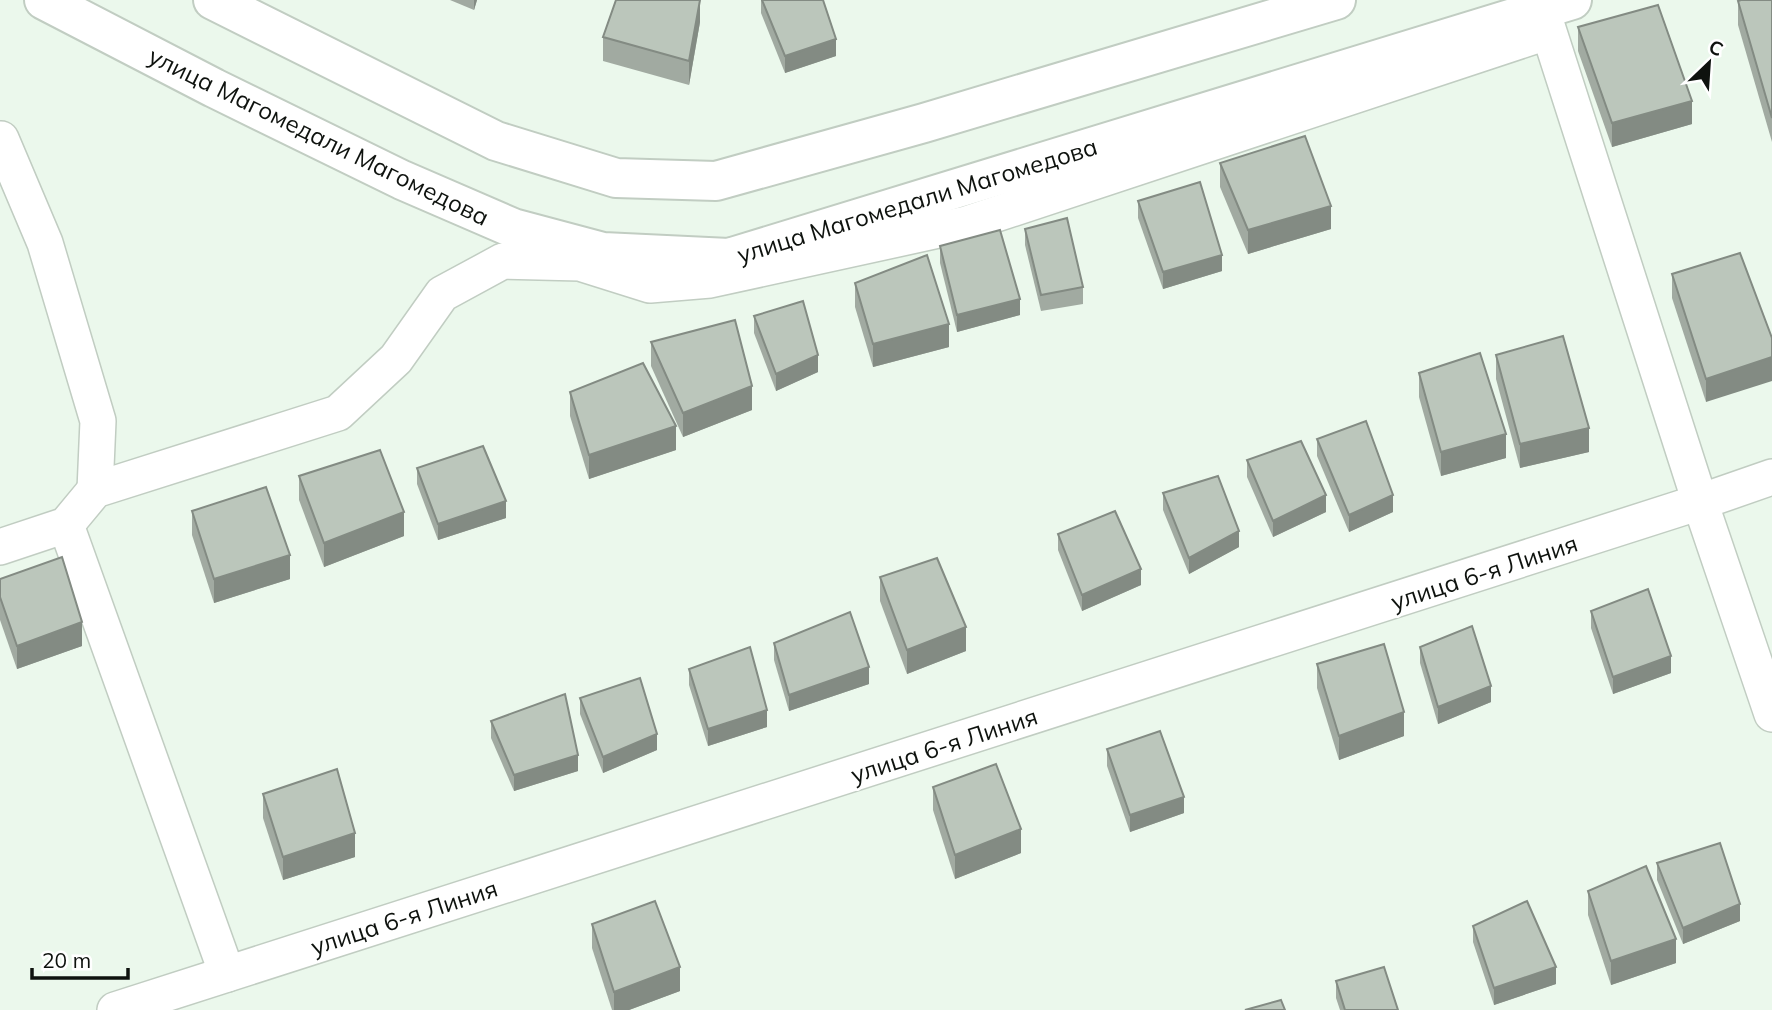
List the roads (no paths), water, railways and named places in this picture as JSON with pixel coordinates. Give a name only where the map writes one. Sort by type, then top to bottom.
[{"type":"main road","name":"улица Магомедали Магомедова","points":[[44,0],[214,88],[402,180],[513,228],[603,252],[729,258],[1550,10]]},
{"type":"main road","points":[[212,0],[496,141],[616,178],[716,181],[937,119],[1336,0]]},
{"type":"street","points":[[0,547],[66,525],[95,490],[338,413],[396,359],[442,294],[503,261],[580,263],[650,285],[710,280],[966,224],[1550,10],[1700,502],[1772,714]]},
{"type":"street","points":[[1,139],[45,243],[98,421],[95,490]]},
{"type":"street","name":"улица 6-я Линия","points":[[115,1010],[1772,477]]},
{"type":"street","points":[[66,525],[227,974]]}]
